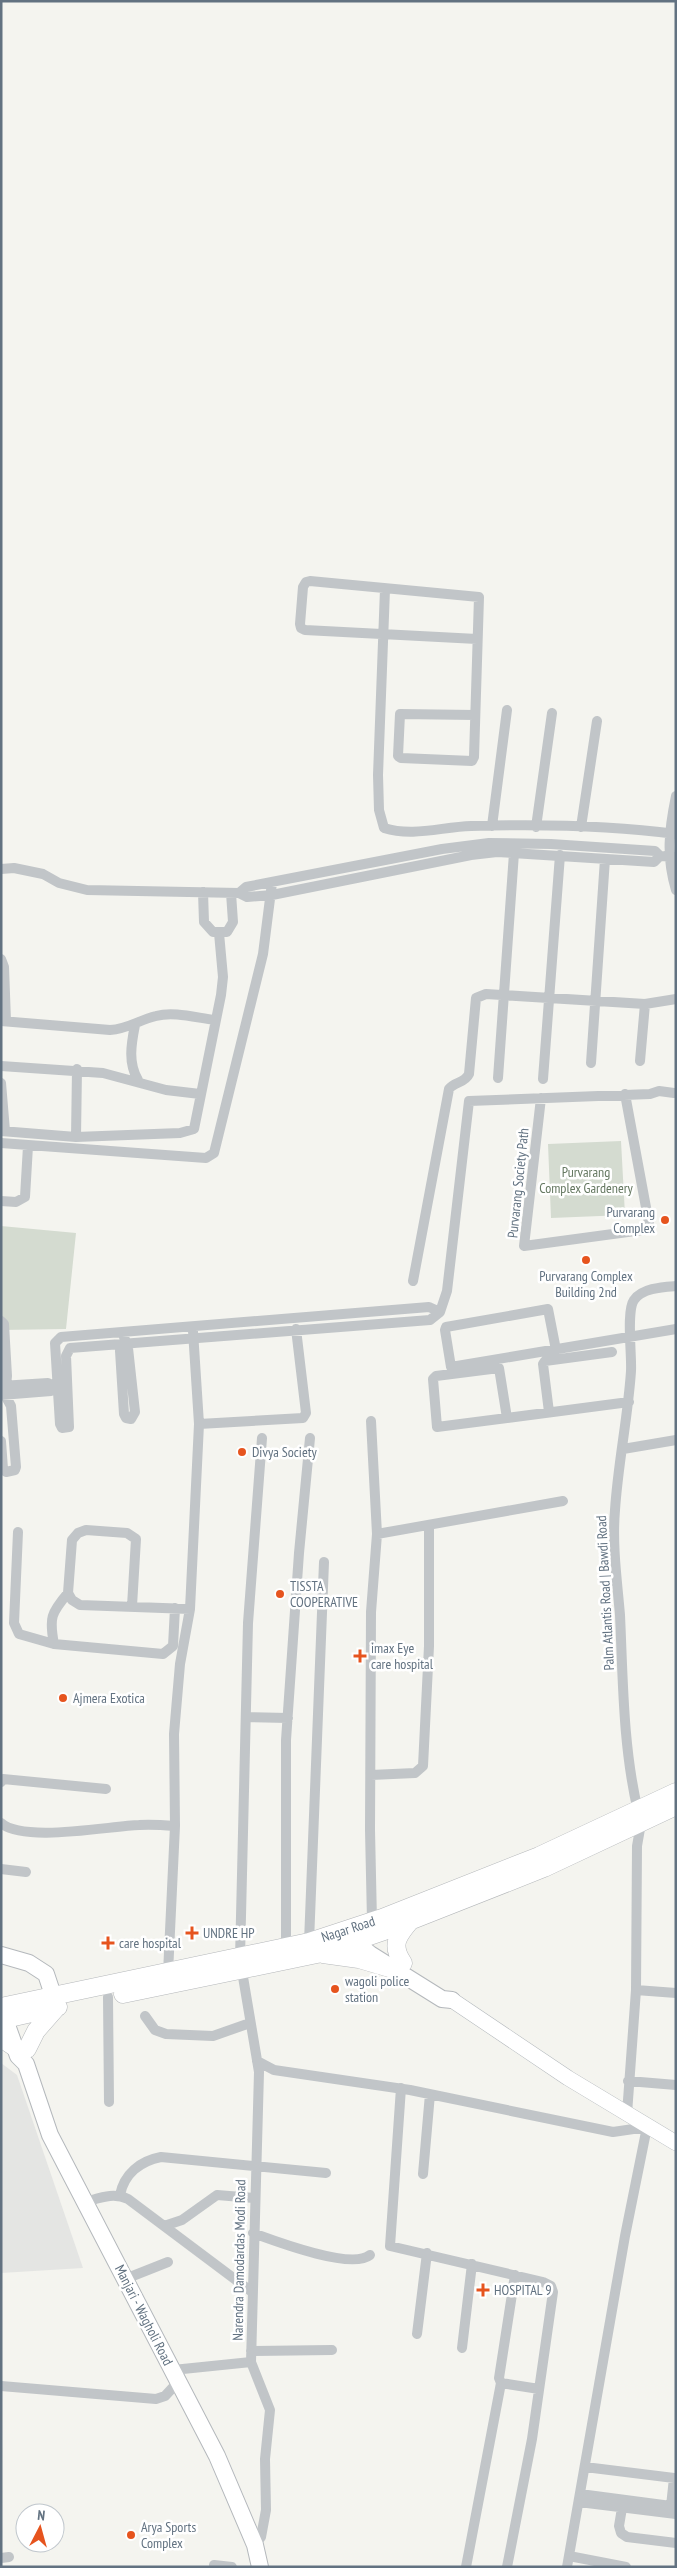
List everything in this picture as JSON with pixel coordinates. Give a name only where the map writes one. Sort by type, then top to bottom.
[{"type":"highway","name":"Nagar Road","points":[[361,1930],[411,1920],[544,1868],[644,1815],[676,1792]]},
{"type":"highway","name":"Nagar Road","points":[[55,2002],[108,1997],[313,1948],[539,1856],[644,1815],[676,1806]]},
{"type":"highway","points":[[313,1948],[398,1966],[395,1944],[411,1920]]},
{"type":"highway","name":"Nagar Road","points":[[7,2013],[168,1973],[241,1964],[286,1948],[313,1948]]},
{"type":"highway","points":[[1,2038],[23,2054],[55,2002]]},
{"type":"main road","points":[[361,1930],[374,1945],[398,1966],[442,1999],[452,2000],[568,2078],[676,2143]]},
{"type":"main road","points":[[1,1955],[29,1963],[46,1974],[55,2002]]},
{"type":"main road","name":"Manjari - Wagholi Road","points":[[7,2013],[50,2135],[217,2456],[255,2545],[260,2567]]},
{"type":"street","points":[[475,715],[400,714],[397,751],[401,758],[472,761],[474,757],[479,597],[306,582],[303,587],[300,624],[301,628],[306,630],[477,639]]},
{"type":"street","points":[[385,589],[378,775],[379,810],[384,828],[402,833],[470,826],[581,827],[672,834]]},
{"type":"street","points":[[492,826],[507,710]]},
{"type":"street","points":[[536,827],[552,713]]},
{"type":"street","points":[[581,827],[597,721]]},
{"type":"street","points":[[381,722],[399,723]]},
{"type":"street","points":[[676,796],[668,856],[676,890]]},
{"type":"street","points":[[235,893],[246,887],[442,849],[489,843],[552,844],[655,851],[668,856]]},
{"type":"street","points":[[1,869],[14,868],[43,874],[58,883],[88,890],[235,893],[247,897],[272,895],[471,855],[514,853],[654,862],[668,856]]},
{"type":"street","points":[[498,1078],[514,853]]},
{"type":"street","points":[[543,1079],[560,855]]},
{"type":"street","points":[[591,1063],[605,859]]},
{"type":"street","points":[[1,1143],[206,1158],[214,1153],[256,984],[272,895],[272,883]]},
{"type":"street","points":[[203,892],[204,922],[213,932],[219,933],[227,932],[233,922],[235,893]]},
{"type":"street","points":[[1,1083],[3,1131],[76,1137],[188,1132],[194,1129],[197,1123],[200,1094],[223,977],[219,933]]},
{"type":"street","points":[[1,959],[4,967],[3,1021],[110,1030],[135,1025],[155,1016],[165,1015],[215,1020]]},
{"type":"street","points":[[413,1281],[448,1089],[452,1085],[467,1079],[469,1074],[474,1004],[481,994],[645,1004],[676,1000]]},
{"type":"street","points":[[640,1061],[645,1004]]},
{"type":"street","points":[[135,1025],[131,1046],[131,1069],[138,1080]]},
{"type":"street","points":[[1,1066],[77,1069],[138,1080],[166,1090],[200,1094]]},
{"type":"street","points":[[76,1137],[77,1069]]},
{"type":"street","points":[[57,1340],[61,1337],[123,1332],[193,1332],[430,1320],[440,1312],[447,1291],[469,1101],[650,1094],[659,1090],[675,1093]]},
{"type":"street","name":"Purvarang Society Path","points":[[541,1098],[524,1246],[650,1229],[625,1094]]},
{"type":"street","points":[[1,1201],[16,1202],[25,1197],[28,1146]]},
{"type":"street","name":"Palm Atlantis Road | Bawdi Road","points":[[644,1815],[632,1788],[614,1544],[614,1510],[629,1402],[632,1336],[630,1311],[634,1300],[643,1292],[676,1286]]},
{"type":"street","points":[[57,1340],[68,1349],[124,1343],[193,1332],[302,1325],[429,1307],[440,1312]]},
{"type":"street","points":[[556,1350],[548,1309],[446,1328],[445,1330],[451,1367],[556,1350],[676,1329]]},
{"type":"street","points":[[400,1310],[401,1322]]},
{"type":"street","points":[[1,1321],[4,1324],[7,1376],[2,1391],[11,1406],[16,1467],[12,1471],[6,1472],[3,1469],[1,1441]]},
{"type":"street","points":[[199,1424],[303,1418],[306,1413],[302,1325]]},
{"type":"street","points":[[123,1332],[124,1343],[120,1351],[124,1414],[126,1418],[131,1419],[135,1412],[128,1348],[124,1343]]},
{"type":"street","points":[[168,1973],[175,1826],[174,1734],[180,1664],[190,1609],[199,1424],[193,1332]]},
{"type":"street","points":[[57,1340],[62,1386]]},
{"type":"street","points":[[62,1386],[68,1349]]},
{"type":"street","points":[[549,1412],[543,1364],[545,1361],[612,1352]]},
{"type":"street","points":[[507,1418],[499,1368],[436,1376],[433,1379],[437,1427],[507,1418],[549,1412],[629,1402]]},
{"type":"street","points":[[2,1391],[51,1390],[62,1386]]},
{"type":"street","points":[[361,1930],[371,1775],[371,1612],[377,1534],[371,1422]]},
{"type":"street","name":"Narendra Damodardas Modi Road","points":[[255,2545],[261,2537],[266,2510],[265,2459],[270,2410],[251,2362],[253,2233],[259,2072],[241,1964],[248,1623],[262,1438]]},
{"type":"street","points":[[286,1948],[288,1718],[299,1553],[310,1438]]},
{"type":"street","points":[[623,1448],[676,1440]]},
{"type":"street","points":[[377,1534],[563,1501]]},
{"type":"street","points":[[371,1775],[415,1773],[423,1766],[428,1646],[429,1526]]},
{"type":"street","points":[[132,1606],[136,1539],[127,1533],[86,1530],[78,1533],[72,1540],[68,1593],[72,1600],[80,1605],[190,1609]]},
{"type":"street","points":[[18,1532],[14,1623],[19,1634],[54,1644],[163,1654],[173,1646],[175,1608]]},
{"type":"street","points":[[313,1948],[324,1562]]},
{"type":"street","points":[[54,1644],[51,1628],[53,1611],[68,1593]]},
{"type":"street","points":[[246,1717],[288,1718]]},
{"type":"street","points":[[1,1782],[3,1779],[106,1789]]},
{"type":"street","points":[[627,2114],[636,1990],[637,1846],[644,1815]]},
{"type":"street","points":[[1,1823],[6,1827],[44,1833],[141,1824],[175,1826]]},
{"type":"street","points":[[1,1868],[26,1872]]},
{"type":"street","points":[[636,1990],[676,1993]]},
{"type":"street","points":[[108,1997],[109,2102]]},
{"type":"street","points":[[144,2016],[155,2030],[166,2034],[213,2036],[250,2023]]},
{"type":"street","points":[[257,2061],[274,2070],[401,2088],[613,2132],[648,2127],[625,2236],[568,2562],[626,2567]]},
{"type":"street","points":[[628,2080],[676,2085]]},
{"type":"street","points":[[401,2088],[390,2246],[427,2253],[548,2284],[553,2292],[540,2389],[507,2567]]},
{"type":"street","points":[[423,2174],[430,2094]]},
{"type":"street","points":[[120,2195],[122,2183],[132,2171],[151,2159],[160,2157],[326,2172]]},
{"type":"street","points":[[85,2202],[120,2195],[252,2292]]},
{"type":"street","points":[[164,2226],[182,2220],[217,2195],[254,2198]]},
{"type":"street","points":[[253,2233],[315,2254],[362,2259],[370,2255]]},
{"type":"street","points":[[417,2334],[427,2253]]},
{"type":"street","points":[[125,2279],[168,2262]]},
{"type":"street","points":[[462,2348],[472,2264]]},
{"type":"street","points":[[466,2567],[501,2383],[499,2378],[515,2275]]},
{"type":"street","points":[[251,2351],[332,2350]]},
{"type":"street","points":[[1,2386],[156,2399],[164,2396],[176,2376],[251,2362]]},
{"type":"street","points":[[501,2383],[540,2389]]},
{"type":"street","points":[[580,2498],[671,2506],[674,2478],[585,2467]]},
{"type":"street","points":[[580,2498],[622,2508],[676,2514]]},
{"type":"street","points":[[622,2508],[621,2533],[627,2537],[676,2543]]},
{"type":"street","points":[[214,2565],[232,2567]]},
{"type":"shaded area","points":[[1,2063],[17,2075],[83,2268],[1,2273]]},
{"type":"green space","name":"Purvarang Complex Gardenery","points":[[621,1141],[625,1215],[551,1218],[548,1144]]},
{"type":"green space","points":[[1,1226],[76,1233],[66,1329],[1,1330]]},
{"type":"place","name":"Purvarang Complex","points":[[665,1220]]},
{"type":"place","name":"Purvarang Complex Building 2nd","points":[[586,1260]]},
{"type":"place","name":"Divya Society","points":[[242,1452]]},
{"type":"place","name":"TISSTA COOPERATIVE","points":[[280,1594]]},
{"type":"place","name":"imax Eye care hospital","points":[[360,1656]]},
{"type":"place","name":"Ajmera Exotica","points":[[63,1698]]},
{"type":"place","name":"UNDRE HP","points":[[192,1933]]},
{"type":"place","name":"care hospital","points":[[108,1943]]},
{"type":"place","name":"wagoli police station","points":[[335,1989]]},
{"type":"place","name":"HOSPITAL 9","points":[[483,2290]]},
{"type":"place","name":"Arya Sports Complex","points":[[131,2535]]}]
